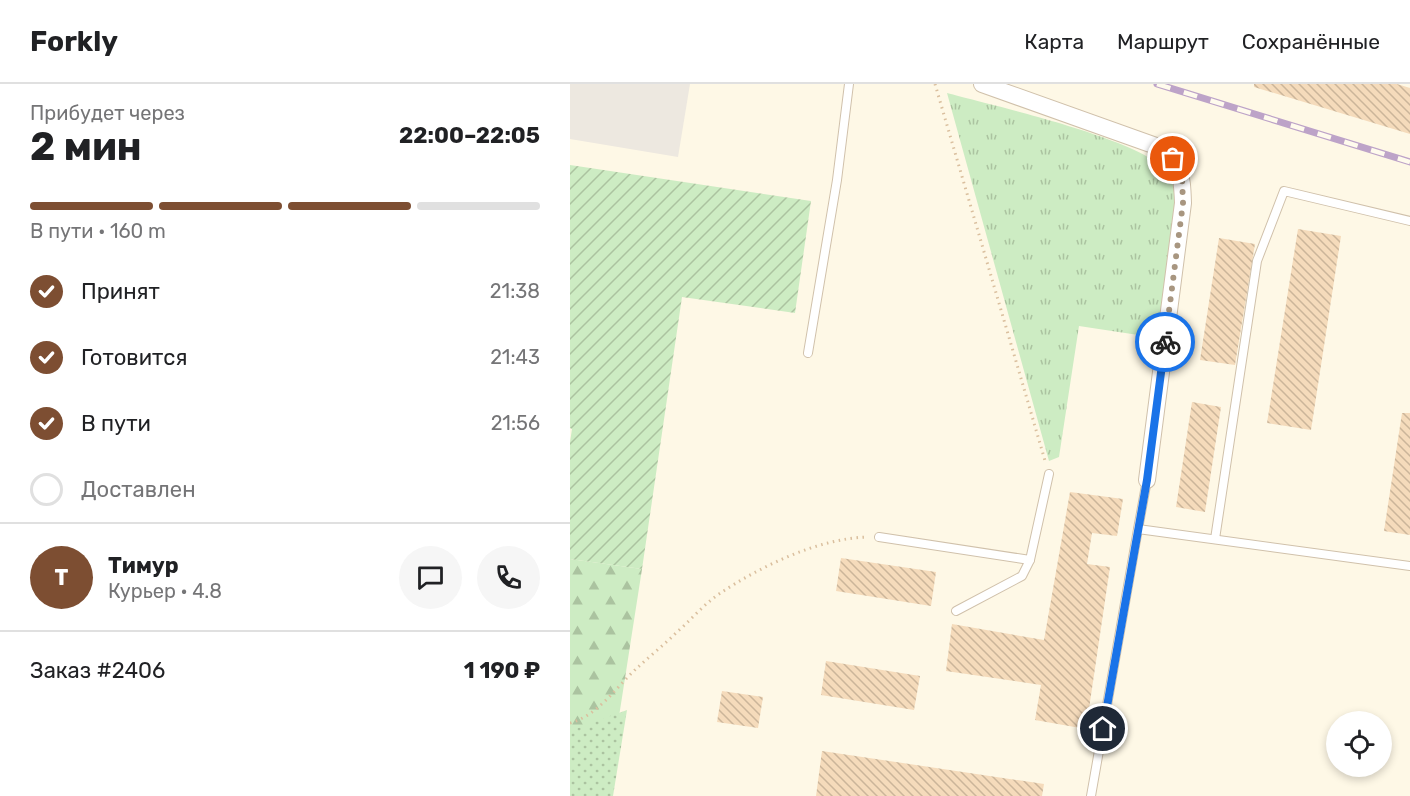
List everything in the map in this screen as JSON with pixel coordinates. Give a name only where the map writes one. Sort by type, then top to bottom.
[{"type":"street","points":[[982,84],[1156,146],[1173,159],[1182,177],[1183,203],[1147,480]]},
{"type":"lane","points":[[808,353],[837,180],[849,84]]},
{"type":"lane","points":[[1215,539],[1257,261],[1284,191],[1410,221]]},
{"type":"lane","points":[[956,611],[1022,576],[1030,560],[1049,474]]},
{"type":"lane","points":[[1091,796],[1147,480]]},
{"type":"lane","points":[[1138,529],[1410,566]]},
{"type":"lane","points":[[879,537],[1030,560]]},
{"type":"path","points":[[935,84],[1049,474]]},
{"type":"path","points":[[570,723],[577,721],[609,699],[634,670],[718,594],[773,565],[811,549],[844,539],[879,537]]},
{"type":"shaded area","points":[[570,84],[690,84],[678,157],[570,139]]},
{"type":"green space","points":[[947,93],[1064,124],[1128,147],[1152,159],[1166,171],[1173,187],[1177,205],[1158,338],[1079,326],[1059,457],[1049,461]]},
{"type":"green space","points":[[570,165],[811,201],[795,313],[682,297],[642,569],[570,559],[572,429],[570,428]]},
{"type":"green space","points":[[570,559],[642,569],[618,723],[570,796]]},
{"type":"green space","points":[[627,710],[613,796],[570,796],[570,731]]},
{"type":"building","points":[[1254,84],[1397,84],[1410,88],[1410,134],[1254,87]]},
{"type":"building","points":[[1298,229],[1341,236],[1311,430],[1267,423]]},
{"type":"building","points":[[1219,238],[1255,244],[1235,365],[1200,360]]},
{"type":"building","points":[[1192,402],[1221,407],[1205,512],[1176,507]]},
{"type":"building","points":[[1402,413],[1410,413],[1410,535],[1384,531]]},
{"type":"building","points":[[1070,492],[1123,499],[1117,536],[1092,533],[1087,564],[1110,567],[1086,729],[1035,720],[1041,685],[946,671],[952,624],[1044,640]]},
{"type":"building","points":[[841,558],[936,572],[931,606],[836,591]]},
{"type":"building","points":[[826,661],[920,676],[914,710],[821,695]]},
{"type":"building","points":[[722,691],[763,697],[758,728],[717,722]]},
{"type":"building","points":[[822,751],[1044,784],[1042,796],[816,796]]},
{"type":"railway","points":[[1157,84],[1410,162]]},
{"type":"way so far","points":[[1165,342],[1183,203],[1182,177],[1173,159]]},
{"type":"route","points":[[1103,729],[1147,480],[1165,342]]}]
